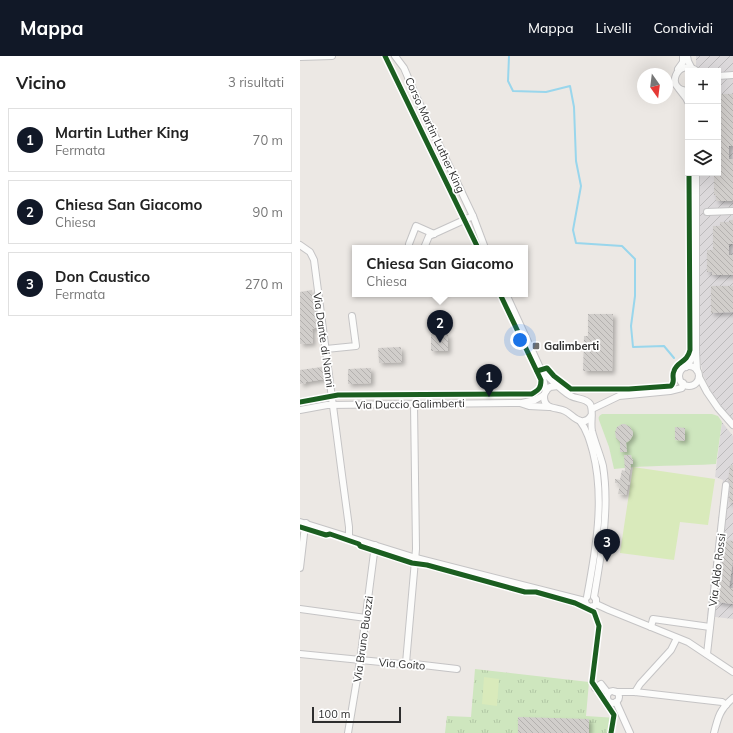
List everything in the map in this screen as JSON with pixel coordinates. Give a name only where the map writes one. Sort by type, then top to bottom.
[{"type":"street","points":[[300,58],[332,56]]},
{"type":"street","name":"Corso Martin Luther King","points":[[395,56],[404,68],[473,216],[484,245]]},
{"type":"street","points":[[683,56],[683,62],[676,73],[675,81],[678,88],[685,97]]},
{"type":"street","points":[[687,56],[688,61],[693,68]]},
{"type":"street","points":[[678,70],[686,66],[690,68]]},
{"type":"street","points":[[678,88],[685,91]]},
{"type":"street","points":[[696,176],[697,370],[707,392],[718,408],[733,425]]},
{"type":"street","points":[[707,212],[733,211]]},
{"type":"street","points":[[426,245],[430,236],[473,216]]},
{"type":"street","points":[[409,244],[416,226],[434,234]]},
{"type":"street","name":"Via Dante di Nanni","points":[[300,245],[310,252],[314,260],[349,536]]},
{"type":"street","points":[[507,297],[541,370],[545,393],[544,400],[548,407]]},
{"type":"street","points":[[326,349],[356,346],[352,316]]},
{"type":"street","points":[[696,352],[686,367],[681,371],[680,378],[683,383],[689,386],[692,385],[707,392]]},
{"type":"street","points":[[686,367],[692,366],[697,370]]},
{"type":"street","points":[[541,370],[570,396],[588,401],[592,409],[592,431],[603,466],[605,498],[603,531],[594,597],[596,604]]},
{"type":"street","points":[[692,385],[697,382],[699,377]]},
{"type":"street","points":[[592,409],[619,396],[670,391],[682,388],[683,383]]},
{"type":"street","name":"Via Duccio Galimberti","points":[[520,404],[529,402],[545,393],[550,387],[558,386]]},
{"type":"street","points":[[406,663],[416,558],[414,404]]},
{"type":"street","name":"Via Duccio Galimberti","points":[[300,410],[327,405],[520,404],[548,407],[567,412],[580,421]]},
{"type":"street","points":[[591,416],[587,420],[580,421],[585,428],[597,467],[597,532],[586,599],[586,604],[589,607],[596,604]]},
{"type":"street","name":"Via Aldo Rossi","points":[[706,654],[726,485]]},
{"type":"street","points":[[300,568],[304,534],[303,522],[416,558],[586,599],[591,596],[594,597]]},
{"type":"street","name":"Via Bruno Buozzi","points":[[348,733],[360,661],[375,545]]},
{"type":"street","points":[[596,604],[688,642],[733,672]]},
{"type":"street","points":[[300,609],[366,618]]},
{"type":"street","points":[[651,627],[653,618],[710,626]]},
{"type":"street","points":[[635,692],[640,684],[671,650],[677,638]]},
{"type":"street","name":"Via Goito","points":[[300,654],[360,661],[401,664],[406,663],[457,669]]},
{"type":"street","points":[[596,688],[601,684],[608,693],[608,701],[612,703],[616,702]]},
{"type":"street","points":[[608,693],[611,691],[635,692],[722,702],[726,705]]},
{"type":"street","points":[[615,692],[618,694],[619,698],[616,702]]},
{"type":"street","points":[[714,733],[720,712],[733,698]]},
{"type":"street","points":[[616,702],[630,733]]},
{"type":"shaded area","points":[[696,56],[733,56],[733,421],[715,400],[703,375],[700,359],[698,176],[721,176],[721,68],[696,67]]},
{"type":"shaded area","points":[[722,422],[733,436],[733,619],[707,616],[723,480],[715,477]]},
{"type":"green space","points":[[602,414],[712,414],[718,416],[722,422],[716,464],[614,469],[609,447],[599,419]]},
{"type":"green space","points":[[633,467],[715,479],[708,525],[680,522],[674,560],[620,553]]},
{"type":"green space","points":[[475,669],[589,682],[586,716],[617,718],[614,733],[445,733],[447,716],[471,717]]},
{"type":"green space","points":[[484,677],[499,679],[497,706],[482,704]]},
{"type":"building","points":[[721,94],[733,94],[733,146],[729,146],[729,159],[733,159],[733,201],[716,201],[716,195],[714,195],[714,176],[721,176]]},
{"type":"building","points":[[729,220],[733,220],[733,244],[729,244],[729,255],[733,255],[733,275],[712,275],[712,272],[707,272],[707,250],[713,250],[713,226],[720,226],[720,222],[729,222]]},
{"type":"building","points":[[711,286],[733,286],[733,312],[711,313]]},
{"type":"building","points":[[312,290],[317,327],[312,329],[313,343],[300,344],[300,292]]},
{"type":"building","points":[[588,314],[613,314],[612,371],[583,371],[584,336],[588,336]]},
{"type":"building","points":[[431,334],[448,334],[448,351],[431,351]]},
{"type":"building","points":[[401,347],[402,362],[379,363],[378,348]]},
{"type":"building","points":[[322,367],[324,379],[300,384],[300,370]]},
{"type":"building","points":[[371,368],[371,383],[348,384],[348,369]]},
{"type":"building","points":[[622,424],[630,427],[633,432],[630,440],[626,443],[627,452],[620,452],[620,442],[616,438],[615,432],[617,427]]},
{"type":"building","points":[[675,427],[685,428],[685,441],[675,440]]},
{"type":"building","points":[[624,455],[631,455],[633,459],[628,481],[630,481],[626,495],[618,494],[620,484],[615,483],[615,479],[620,480],[622,470],[625,471]]},
{"type":"building","points":[[730,465],[733,465],[733,503],[729,502],[730,483],[728,481]]},
{"type":"building","points":[[725,540],[733,541],[733,560],[729,588],[733,588],[733,604],[717,602]]},
{"type":"building","points":[[518,717],[589,719],[589,733],[518,733]]},
{"type":"waterway","points":[[509,56],[508,81],[513,91],[546,92],[570,86],[574,107],[576,161],[581,186],[573,230],[576,243],[622,246],[635,259],[635,296],[631,326],[633,347],[664,346],[674,358]]},
{"type":"cycle path","points":[[385,56],[477,245]]},
{"type":"cycle path","points":[[537,371],[547,368],[554,376],[571,389],[629,389],[671,386],[675,368],[687,357],[690,350],[689,176]]},
{"type":"cycle path","points":[[300,402],[338,395],[532,394],[539,389],[541,380],[501,297]]},
{"type":"cycle path","points":[[300,527],[326,535],[330,534],[359,544],[360,546],[412,563],[427,565],[525,592],[536,592],[575,603],[594,612],[599,626],[592,682],[614,715],[611,733]]},
{"type":"place","name":"Chiesa San Giacomo","points":[[440,343]]},
{"type":"place","name":"Galimberti","points":[[536,346]]},
{"type":"place","name":"Martin Luther King","points":[[489,397]]},
{"type":"place","name":"Don Caustico","points":[[607,562]]}]
